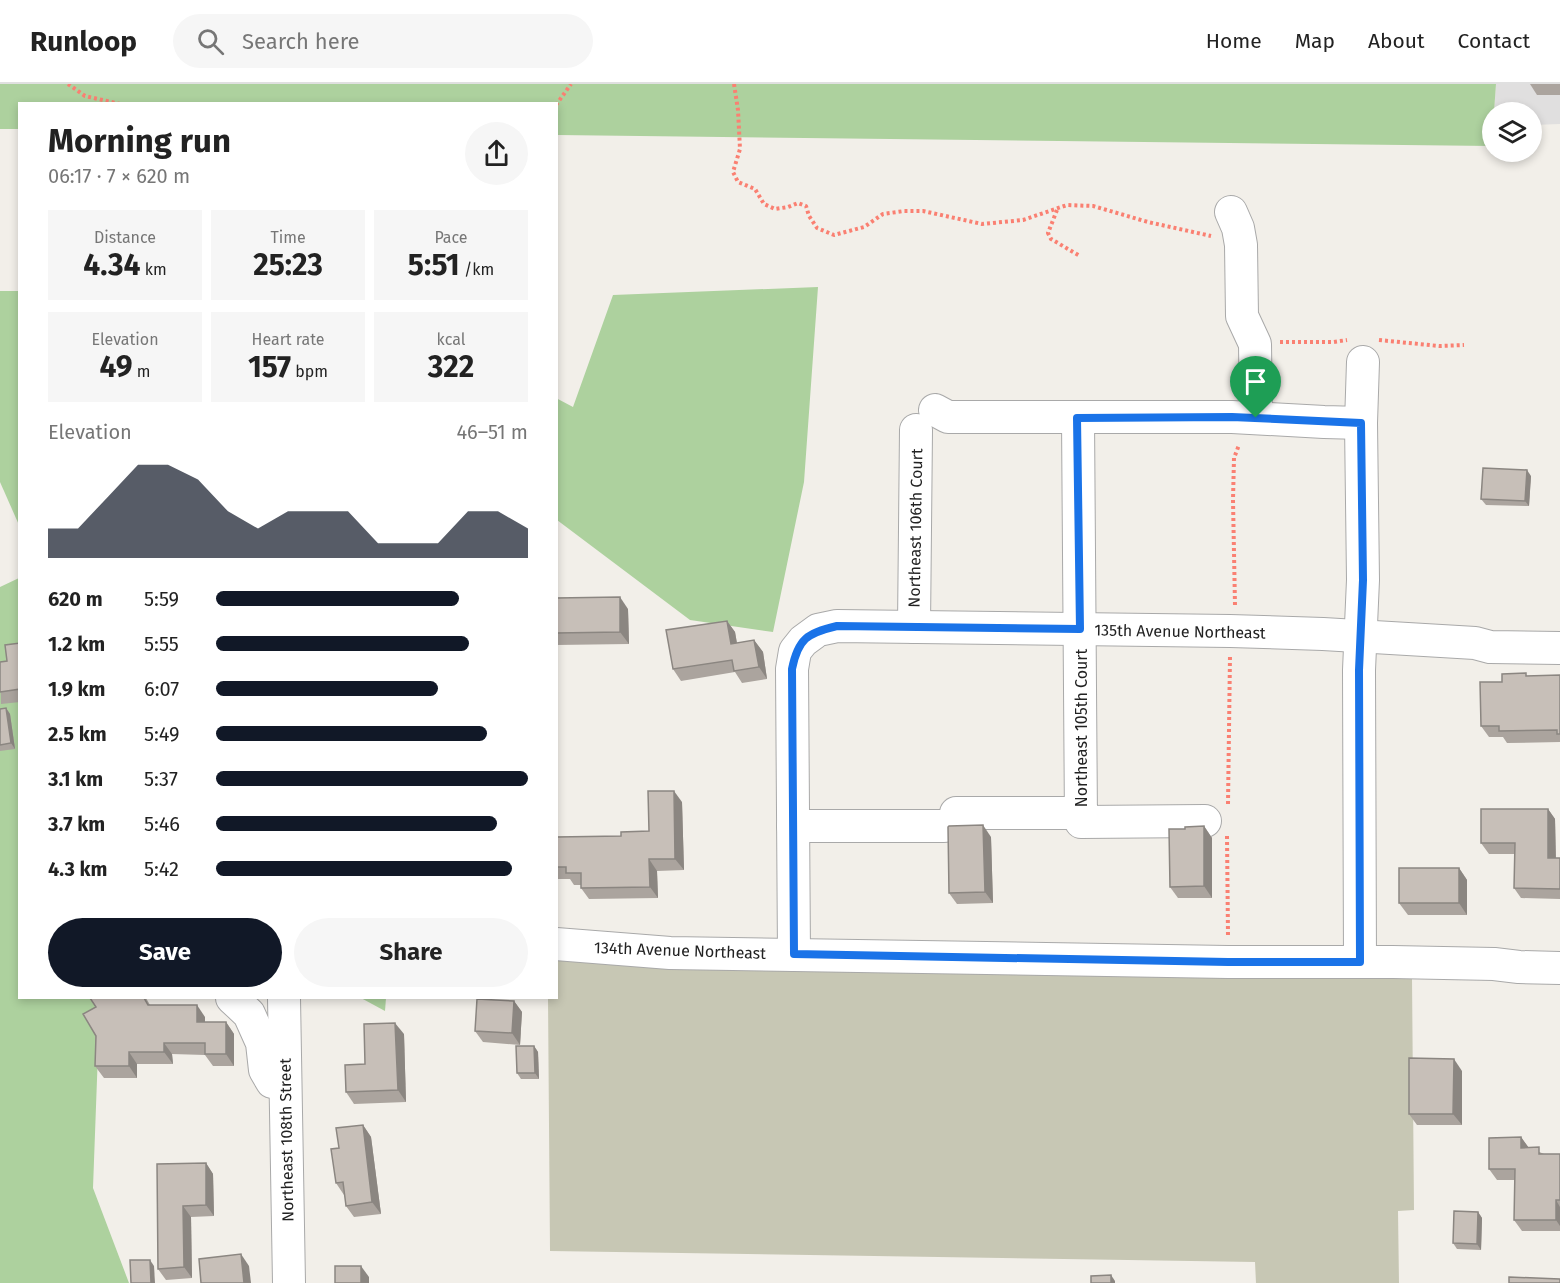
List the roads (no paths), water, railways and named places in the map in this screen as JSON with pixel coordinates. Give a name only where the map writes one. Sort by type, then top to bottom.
[{"type":"street","points":[[1231,212],[1238,228],[1240,245],[1242,316],[1255,344],[1245,418]]},
{"type":"street","points":[[1360,962],[1359,681],[1363,580],[1361,423],[1364,362]]},
{"type":"street","name":"Northeast 106th Court","points":[[914,627],[926,420],[948,417],[1077,418]]},
{"type":"street","points":[[1077,418],[1245,418],[1361,423]]},
{"type":"street","name":"Northeast 105th Court","points":[[1077,418],[1082,817]]},
{"type":"street","name":"135th Avenue Northeast","points":[[793,826],[792,669],[795,651],[803,641],[818,630],[837,626],[1242,632],[1474,643],[1490,647],[1560,648]]},
{"type":"street","points":[[794,954],[793,826],[1082,817],[1220,818]]},
{"type":"street","name":"134th Avenue Northeast","points":[[558,944],[670,953],[1494,964],[1560,968]]},
{"type":"street","points":[[233,999],[249,1014],[262,1043],[265,1071],[272,1082],[286,1084]]},
{"type":"street","name":"Northeast 108th Street","points":[[284,999],[289,1283]]}]
